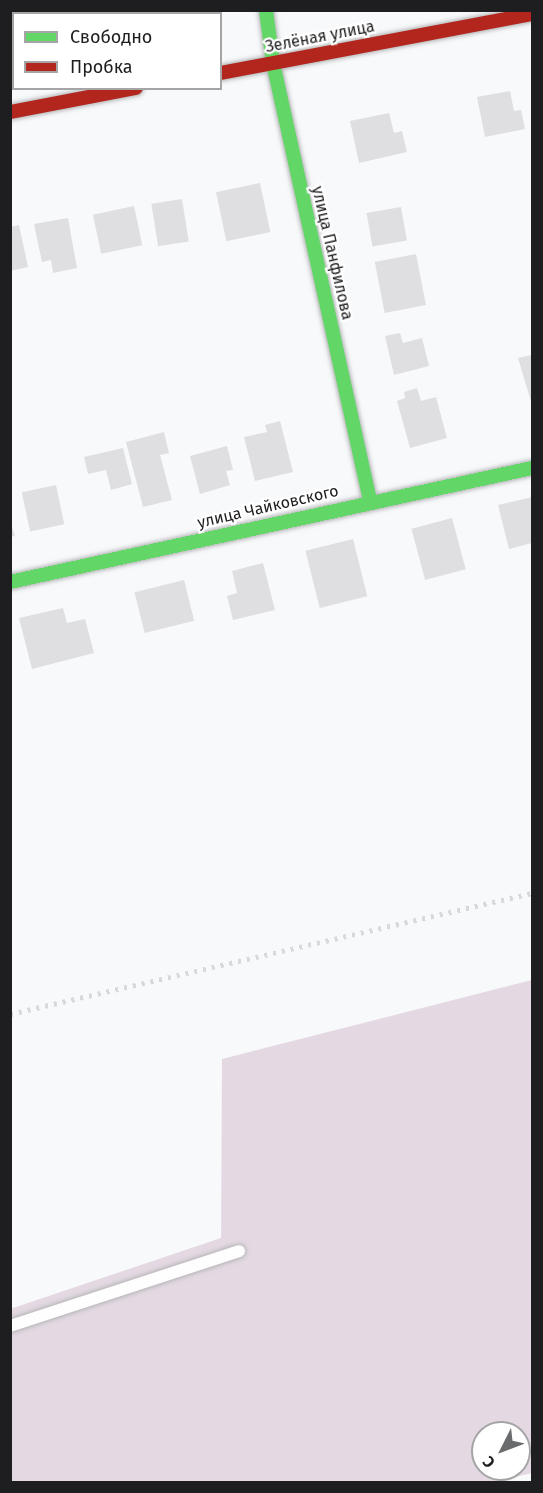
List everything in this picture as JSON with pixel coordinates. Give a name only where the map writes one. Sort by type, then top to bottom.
[{"type":"street","name":"улица Панфилова","points":[[266,10],[273,63],[370,501]]},
{"type":"street","name":"Зелёная улица","points":[[222,73],[532,14]]},
{"type":"street","points":[[10,112],[126,90]]},
{"type":"street","name":"улица Чайковского","points":[[10,582],[370,501],[532,468]]},
{"type":"lane","points":[[10,1326],[239,1251]]},
{"type":"shaded area","points":[[532,980],[532,1473],[531,1421],[471,1421],[471,1481],[499,1481],[11,1482],[10,1309],[221,1238],[222,1059]]},
{"type":"building","points":[[510,91],[514,111],[521,110],[525,129],[485,137],[477,97]]},
{"type":"building","points":[[389,113],[394,133],[402,131],[407,152],[359,163],[350,121]]},
{"type":"building","points":[[260,183],[270,232],[226,241],[216,192]]},
{"type":"building","points":[[182,199],[189,241],[158,246],[151,204]]},
{"type":"building","points":[[134,206],[142,245],[101,254],[93,215]]},
{"type":"building","points":[[401,207],[407,240],[372,247],[367,213]]},
{"type":"building","points":[[68,218],[77,268],[53,273],[51,260],[42,262],[34,224]]},
{"type":"building","points":[[19,225],[28,267],[10,271],[10,227]]},
{"type":"building","points":[[416,254],[426,305],[385,313],[375,262]]},
{"type":"building","points":[[400,333],[403,343],[422,338],[429,366],[394,375],[385,336]]},
{"type":"building","points":[[532,355],[532,405],[518,358]]},
{"type":"building","points":[[417,388],[421,401],[436,397],[447,438],[410,448],[397,401],[405,398],[404,392]]},
{"type":"building","points":[[280,421],[293,472],[255,481],[244,437],[267,432],[265,425]]},
{"type":"building","points":[[164,432],[169,453],[160,455],[172,500],[143,507],[126,442]]},
{"type":"building","points":[[227,446],[233,470],[226,471],[230,485],[200,494],[190,456]]},
{"type":"building","points":[[123,448],[132,484],[111,490],[106,470],[88,474],[84,457]]},
{"type":"building","points":[[56,485],[64,524],[30,531],[22,492]]},
{"type":"building","points":[[532,497],[532,543],[509,549],[498,505]]},
{"type":"building","points":[[452,518],[466,569],[425,580],[411,529]]},
{"type":"building","points":[[10,521],[15,536],[10,537]]},
{"type":"building","points":[[353,539],[367,596],[320,608],[305,551]]},
{"type":"building","points":[[263,563],[275,610],[233,620],[227,596],[237,593],[232,571]]},
{"type":"building","points":[[184,580],[194,621],[145,633],[135,592]]},
{"type":"building","points":[[63,608],[67,623],[85,619],[94,653],[32,669],[19,618]]},
{"type":"railway","points":[[10,1014],[532,893]]},
{"type":"traffic: fast","points":[[266,10],[273,63],[370,501]]},
{"type":"traffic: fast","points":[[10,582],[532,468]]},
{"type":"traffic: jam","points":[[222,73],[532,14]]},
{"type":"traffic: jam","points":[[10,112],[126,90]]}]
